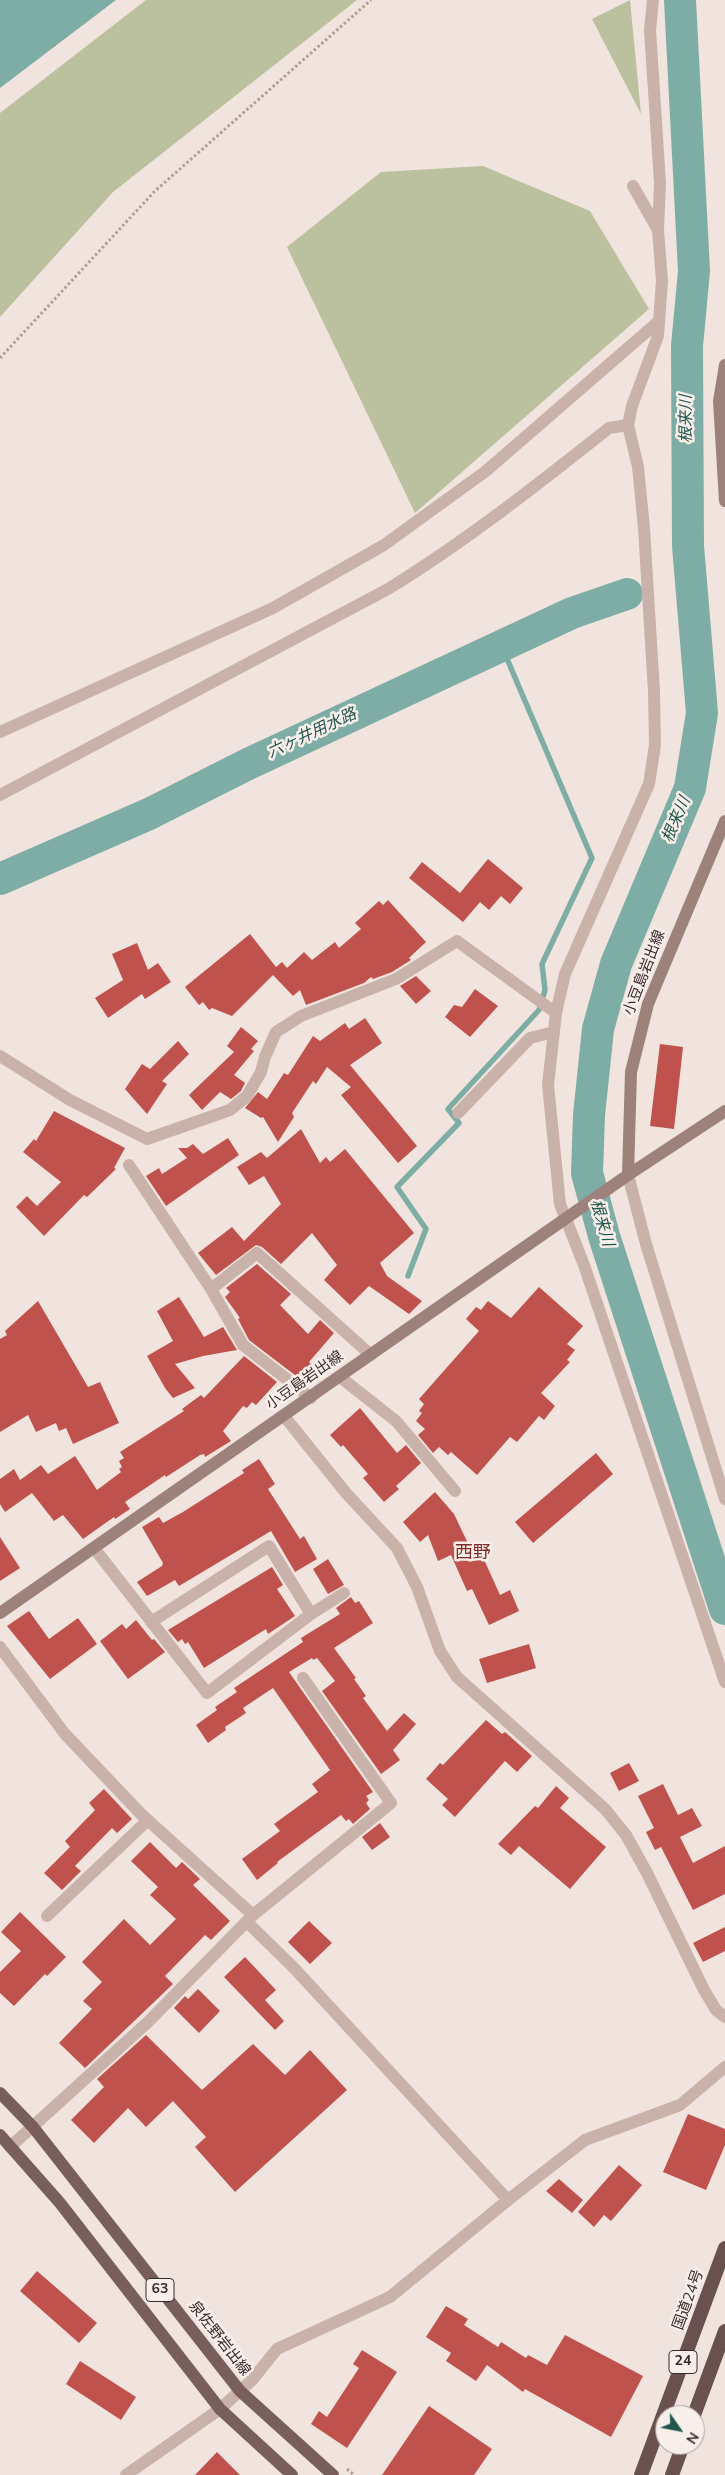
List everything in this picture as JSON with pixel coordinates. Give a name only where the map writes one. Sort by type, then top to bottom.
[{"type":"highway","name":"国道24号","points":[[641,2475],[725,2248]]},
{"type":"highway","name":"24","points":[[698,2405],[725,2331]]},
{"type":"highway","points":[[672,2475],[679,2455]]},
{"type":"main road","points":[[725,365],[719,401],[725,501]]},
{"type":"main road","name":"小豆島岩出線","points":[[628,1174],[631,1072],[648,1004],[725,821]]},
{"type":"main road","name":"小豆島岩出線","points":[[0,1613],[614,1186],[628,1174],[725,1111]]},
{"type":"main road","name":"泉佐野岩出線","points":[[0,2093],[32,2127],[240,2391],[333,2475]]},
{"type":"main road","name":"63","points":[[0,2135],[60,2203],[220,2409],[292,2475]]},
{"type":"street","points":[[653,0],[650,30],[660,183],[658,230],[662,281],[658,336],[632,406],[628,425],[638,467],[644,528],[654,692],[655,745],[649,784],[565,974],[556,1013],[548,1085],[560,1204],[571,1215],[725,1682]]},
{"type":"street","points":[[633,186],[658,230]]},
{"type":"street","points":[[0,732],[273,608],[384,545],[486,471],[659,321]]},
{"type":"street","points":[[0,795],[388,589],[442,555],[509,507],[609,428],[628,425]]},
{"type":"street","points":[[0,1056],[70,1100],[147,1139],[230,1110],[247,1096],[261,1072],[265,1057],[276,1032],[301,1016],[396,979],[457,941],[556,1013]]},
{"type":"street","points":[[458,1113],[530,1038],[554,1032]]},
{"type":"street","points":[[129,1165],[211,1289],[243,1345],[310,1398]]},
{"type":"street","points":[[628,1174],[646,1244],[725,1499]]},
{"type":"street","points":[[211,1289],[257,1253],[371,1355]]},
{"type":"street","points":[[340,1377],[396,1422],[455,1491]]},
{"type":"street","points":[[284,1416],[346,1493],[397,1548],[417,1586],[440,1651],[457,1677],[605,1809],[626,1836],[647,1873],[704,1990],[716,2010],[725,2017]]},
{"type":"street","points":[[151,1622],[269,1546],[311,1614]]},
{"type":"street","points":[[94,1548],[207,1693],[311,1614],[344,1593]]},
{"type":"street","points":[[0,1647],[65,1734],[148,1820],[250,1918],[508,2200]]},
{"type":"street","points":[[10,2147],[148,2022],[250,1918],[391,1803],[303,1678]]},
{"type":"street","points":[[48,1916],[148,1820]]},
{"type":"street","points":[[126,2475],[220,2409],[254,2379],[277,2349],[390,2297],[508,2200],[585,2140],[680,2105],[725,2067]]},
{"type":"path","points":[[0,358],[155,191],[371,0]]},
{"type":"path","points":[[223,2342],[254,2379]]},
{"type":"path","points":[[340,2464],[354,2475]]},
{"type":"green space","points":[[146,0],[357,0],[113,192],[0,317],[0,113]]},
{"type":"green space","points":[[630,0],[641,114],[592,19]]},
{"type":"green space","points":[[483,166],[590,211],[649,309],[415,513],[287,247],[381,172]]},
{"type":"water","points":[[0,0],[116,0],[0,88]]},
{"type":"building","points":[[488,859],[523,888],[510,904],[501,896],[489,910],[480,902],[463,922],[409,878],[422,862],[460,893]]},
{"type":"building","points":[[388,900],[426,942],[409,958],[411,960],[392,972],[373,979],[371,977],[364,983],[306,1005],[300,990],[293,996],[273,975],[232,1016],[212,1008],[209,1010],[203,1002],[199,1005],[185,987],[250,934],[276,967],[282,962],[287,968],[304,952],[312,960],[335,942],[339,948],[361,929],[355,923],[379,901],[383,905]]},
{"type":"building","points":[[137,943],[148,970],[158,963],[171,982],[145,999],[142,994],[108,1018],[95,998],[123,980],[112,954]]},
{"type":"building","points":[[416,976],[431,991],[416,1004],[400,986]]},
{"type":"building","points":[[475,989],[498,1006],[470,1037],[445,1017],[454,1005],[462,1007]]},
{"type":"building","points":[[365,1018],[382,1043],[350,1065],[417,1146],[398,1163],[341,1095],[351,1087],[327,1067],[316,1084],[313,1081],[292,1113],[294,1117],[278,1142],[263,1117],[261,1118],[245,1108],[258,1092],[267,1099],[284,1073],[288,1075],[313,1036],[320,1041],[345,1023],[349,1029]]},
{"type":"building","points":[[241,1027],[258,1041],[251,1049],[254,1051],[234,1075],[245,1083],[241,1091],[231,1099],[220,1092],[202,1110],[189,1095],[234,1052],[227,1046]]},
{"type":"building","points":[[178,1041],[189,1054],[162,1081],[167,1084],[147,1114],[125,1089],[142,1064],[150,1069]]},
{"type":"building","points":[[660,1044],[683,1047],[674,1129],[650,1126]]},
{"type":"building","points":[[54,1111],[125,1148],[114,1168],[116,1169],[87,1197],[84,1195],[44,1236],[16,1207],[27,1196],[37,1206],[61,1182],[23,1152],[34,1139],[36,1141]]},
{"type":"building","points":[[301,1129],[320,1163],[326,1157],[330,1162],[345,1149],[414,1233],[380,1263],[387,1276],[422,1301],[409,1314],[369,1286],[350,1305],[324,1280],[337,1265],[312,1233],[281,1264],[262,1247],[256,1245],[216,1275],[198,1253],[232,1227],[244,1241],[281,1204],[264,1176],[249,1185],[237,1167],[261,1152],[267,1158]]},
{"type":"building","points":[[228,1138],[239,1155],[166,1206],[146,1176],[159,1168],[162,1174],[187,1158],[178,1148],[187,1148],[193,1144],[203,1154]]},
{"type":"building","points":[[257,1264],[291,1294],[280,1305],[308,1334],[320,1320],[334,1333],[309,1362],[312,1365],[300,1379],[249,1340],[238,1319],[240,1318],[225,1297],[230,1292],[226,1288]]},
{"type":"building","points":[[539,1287],[583,1326],[567,1344],[575,1350],[567,1360],[570,1362],[541,1393],[555,1406],[544,1420],[539,1416],[517,1442],[510,1437],[477,1475],[451,1452],[448,1455],[439,1447],[433,1453],[418,1435],[425,1429],[416,1421],[422,1413],[419,1411],[424,1404],[419,1399],[479,1331],[466,1319],[476,1307],[481,1310],[488,1301],[511,1318]]},
{"type":"building","points":[[179,1297],[204,1337],[223,1327],[237,1350],[203,1356],[175,1364],[195,1388],[173,1398],[165,1388],[147,1356],[173,1341],[157,1311]]},
{"type":"building","points":[[38,1301],[88,1387],[100,1382],[119,1423],[73,1444],[66,1428],[59,1431],[56,1423],[36,1432],[28,1415],[0,1432],[0,1339],[7,1335],[5,1331]]},
{"type":"building","points":[[244,1356],[277,1382],[256,1405],[252,1402],[247,1408],[243,1406],[223,1431],[231,1441],[205,1457],[204,1454],[200,1455],[166,1477],[165,1475],[125,1502],[130,1509],[115,1519],[114,1517],[83,1539],[63,1515],[54,1521],[32,1493],[5,1512],[0,1504],[0,1479],[14,1469],[20,1480],[41,1465],[48,1474],[75,1456],[97,1490],[121,1472],[119,1469],[122,1467],[119,1461],[124,1458],[120,1452],[184,1411],[182,1409],[201,1395],[204,1398]]},
{"type":"building","points":[[360,1408],[397,1453],[406,1445],[421,1463],[396,1486],[399,1489],[384,1502],[363,1478],[368,1474],[343,1445],[341,1447],[330,1435]]},
{"type":"building","points":[[596,1453],[613,1474],[533,1543],[515,1522]]},
{"type":"building","points":[[259,1459],[275,1484],[268,1489],[300,1539],[304,1536],[317,1559],[295,1572],[271,1531],[179,1586],[175,1580],[147,1596],[137,1582],[162,1566],[163,1563],[142,1527],[159,1517],[163,1523],[183,1512],[244,1473],[242,1470]]},
{"type":"building","points":[[435,1492],[454,1514],[475,1558],[482,1555],[500,1595],[510,1590],[519,1611],[489,1625],[472,1589],[467,1591],[451,1555],[438,1561],[428,1535],[420,1542],[403,1522]]},
{"type":"building","points":[[0,1537],[20,1568],[0,1581]]},
{"type":"building","points":[[328,1559],[344,1585],[328,1594],[313,1569]]},
{"type":"building","points":[[272,1567],[283,1585],[277,1589],[295,1616],[268,1634],[266,1629],[204,1668],[188,1642],[185,1644],[182,1639],[178,1642],[168,1630]]},
{"type":"building","points":[[351,1597],[355,1603],[359,1601],[373,1623],[334,1648],[356,1678],[354,1679],[366,1696],[363,1698],[387,1731],[404,1713],[416,1724],[393,1750],[400,1760],[381,1774],[322,1691],[335,1681],[317,1658],[313,1660],[312,1658],[289,1672],[373,1792],[366,1796],[369,1800],[366,1803],[370,1809],[353,1824],[349,1819],[346,1821],[341,1815],[277,1862],[257,1880],[242,1859],[280,1831],[274,1824],[318,1792],[312,1784],[330,1770],[273,1688],[243,1708],[246,1713],[225,1727],[226,1730],[208,1743],[196,1725],[217,1710],[215,1707],[237,1692],[234,1688],[303,1642],[301,1638],[340,1614],[336,1608]]},
{"type":"building","points":[[29,1611],[49,1639],[78,1618],[97,1644],[50,1679],[7,1626]]},
{"type":"building","points":[[136,1620],[152,1640],[154,1639],[165,1652],[128,1679],[100,1641],[122,1624],[126,1629]]},
{"type":"building","points":[[529,1644],[536,1668],[487,1683],[479,1659]]},
{"type":"building","points":[[486,1720],[502,1734],[505,1732],[532,1756],[517,1772],[505,1761],[455,1817],[442,1805],[448,1799],[426,1779],[440,1763],[443,1765]]},
{"type":"building","points":[[629,1763],[639,1781],[619,1791],[610,1773]]},
{"type":"building","points":[[663,1784],[678,1815],[692,1808],[702,1826],[680,1837],[693,1863],[725,1846],[725,1894],[693,1910],[661,1847],[655,1850],[646,1832],[654,1828],[638,1796]]},
{"type":"building","points":[[556,1786],[569,1798],[560,1808],[606,1847],[570,1889],[519,1846],[511,1855],[498,1844],[535,1806],[538,1808]]},
{"type":"building","points":[[104,1789],[132,1819],[117,1833],[112,1828],[75,1866],[81,1871],[62,1890],[44,1873],[70,1847],[65,1841],[95,1810],[89,1803]]},
{"type":"building","points":[[380,1823],[390,1837],[372,1850],[362,1837]]},
{"type":"building","points":[[150,1842],[176,1868],[182,1862],[200,1879],[193,1885],[230,1921],[211,1940],[205,1935],[165,1976],[173,1984],[85,2068],[59,2043],[92,2009],[83,2001],[102,1982],[82,1962],[124,1919],[150,1945],[176,1919],[150,1895],[158,1887],[131,1861]]},
{"type":"building","points":[[20,1912],[66,1957],[47,1976],[45,1974],[14,2006],[0,1993],[0,1972],[21,1951],[1,1932]]},
{"type":"building","points":[[309,1921],[332,1943],[310,1964],[288,1942]]},
{"type":"building","points":[[725,1927],[725,1951],[703,1962],[693,1943]]},
{"type":"building","points":[[245,1957],[276,1990],[265,2000],[284,2021],[275,2030],[224,1977]]},
{"type":"building","points":[[198,1989],[220,2011],[199,2033],[174,2008],[185,1996],[188,1999]]},
{"type":"building","points":[[146,2035],[202,2090],[253,2044],[285,2075],[310,2050],[347,2090],[235,2192],[195,2147],[206,2137],[173,2101],[146,2127],[128,2108],[94,2143],[71,2120],[104,2087],[97,2079]]},
{"type":"building","points":[[688,2114],[725,2129],[725,2145],[706,2190],[663,2172]]},
{"type":"building","points":[[619,2165],[642,2185],[611,2221],[604,2215],[594,2227],[578,2212]]},
{"type":"building","points":[[559,2179],[583,2200],[572,2213],[546,2191]]},
{"type":"building","points":[[37,2271],[97,2323],[79,2343],[20,2291]]},
{"type":"building","points":[[446,2306],[468,2319],[464,2325],[498,2347],[501,2342],[526,2358],[528,2355],[547,2365],[565,2335],[643,2376],[611,2437],[525,2389],[523,2392],[487,2365],[476,2381],[446,2361],[451,2353],[426,2337]]},
{"type":"building","points":[[362,2350],[397,2372],[347,2448],[311,2424],[319,2411],[327,2417],[359,2368],[353,2364]]},
{"type":"building","points":[[80,2361],[136,2397],[121,2420],[66,2384]]},
{"type":"building","points":[[429,2406],[492,2449],[474,2475],[382,2475]]},
{"type":"building","points":[[217,2452],[240,2475],[195,2475]]},
{"type":"waterway","name":"根来川","points":[[680,0],[694,271],[687,346],[688,546],[702,713],[690,788],[616,964],[598,1029],[589,1115],[587,1173],[604,1236],[725,1609]]},
{"type":"waterway","name":"六ヶ井用水路","points":[[0,879],[149,814],[248,764],[572,613],[627,594]]},
{"type":"waterway","points":[[408,1276],[426,1229],[397,1187],[459,1123],[448,1109],[539,1010],[545,990],[542,964],[592,858],[502,647]]},
{"type":"district","name":"西野","points":[[473,1554]]}]
